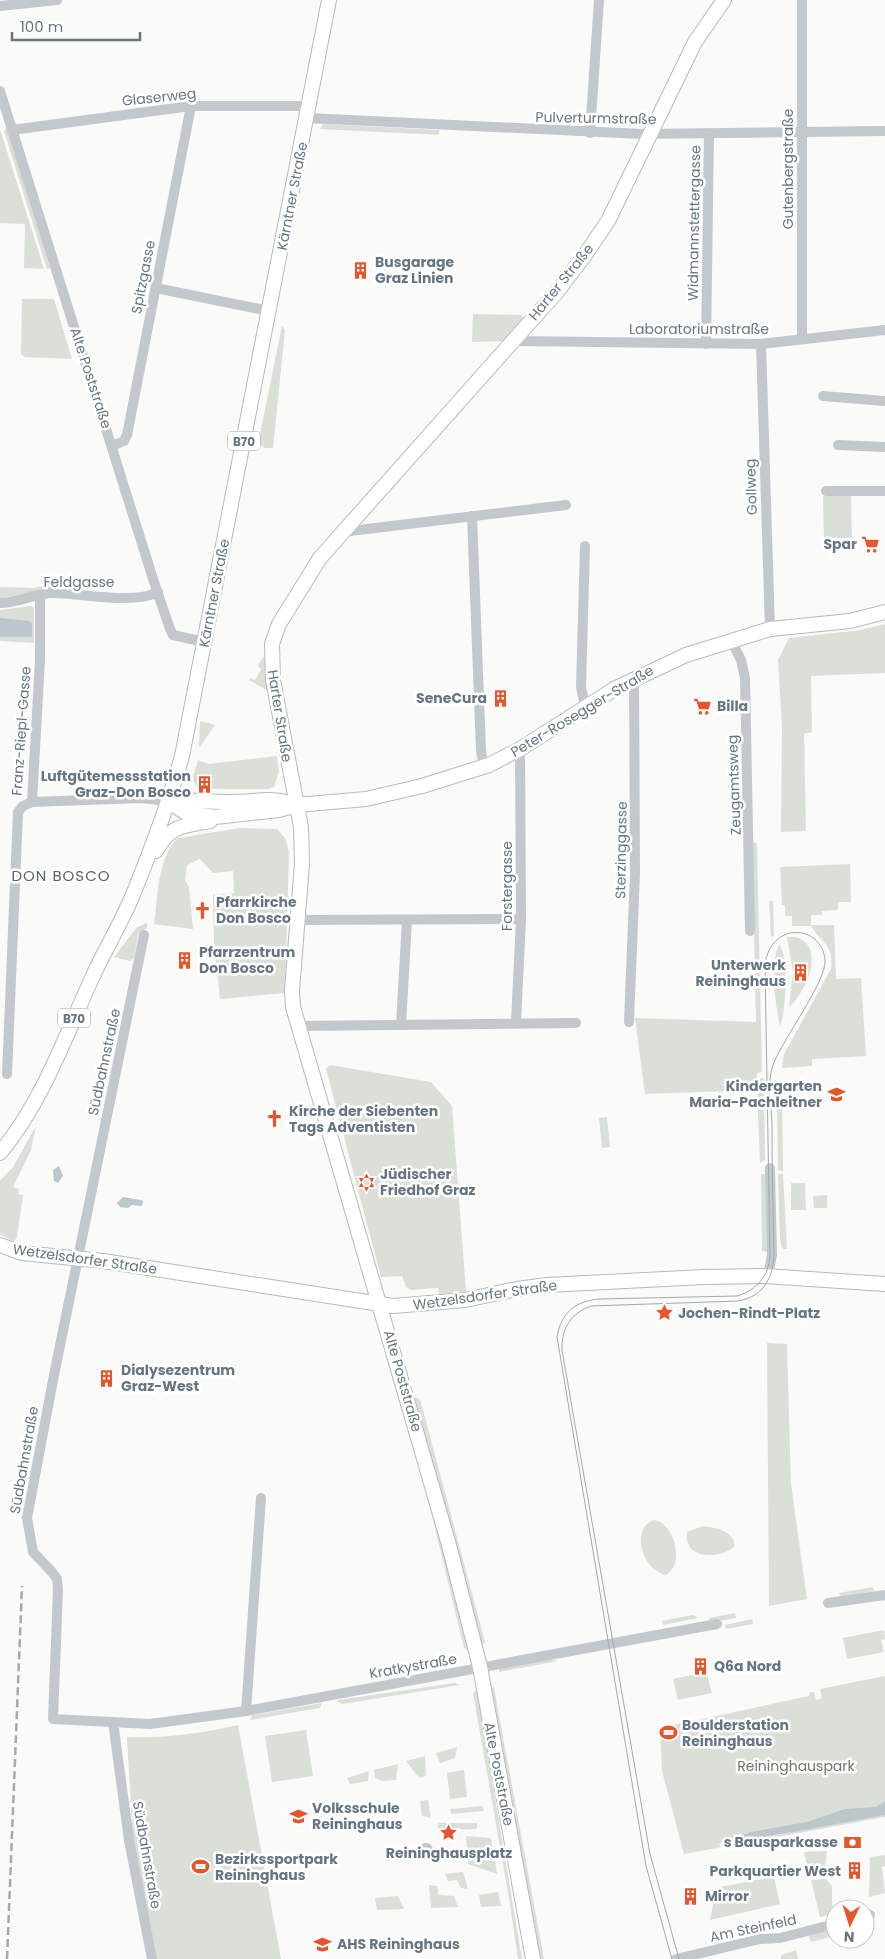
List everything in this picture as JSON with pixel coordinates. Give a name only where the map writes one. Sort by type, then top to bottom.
[{"type":"main road","name":"Kärntner Straße","points":[[0,1153],[19,1128],[41,1093],[105,948],[134,893],[168,801],[182,756],[329,0]]},
{"type":"main road","name":"Harter Straße","points":[[297,805],[273,680],[272,644],[288,606],[320,558],[557,292],[608,220],[695,42],[724,0]]},
{"type":"main road","name":"Peter-Rosegger-Straße","points":[[168,801],[186,813],[202,816],[228,816],[279,810],[297,805],[366,799],[430,784],[484,767],[520,749],[634,678],[686,655],[770,629],[850,621],[885,612]]},
{"type":"main road","name":"Peter-Rosegger-Straße","points":[[168,801],[189,799],[232,802],[279,799],[297,805]]},
{"type":"main road","name":"Alte Poststraße","points":[[297,805],[301,827],[302,864],[292,990],[298,1026],[437,1500],[480,1667],[533,1959]]},
{"type":"main road","points":[[134,893],[164,837],[183,826],[228,816]]},
{"type":"main road","name":"Wetzelsdorfer Straße","points":[[0,1245],[22,1253],[78,1258],[381,1305],[440,1303],[517,1289],[555,1285],[768,1276],[885,1284]]},
{"type":"street","points":[[0,6],[57,0]]},
{"type":"street","points":[[590,132],[599,0]]},
{"type":"street","name":"Gutenbergstraße","points":[[802,0],[802,338]]},
{"type":"street","name":"Alte Poststraße","points":[[0,91],[173,635],[204,642]]},
{"type":"street","name":"Glaserweg","points":[[12,130],[191,106],[308,112]]},
{"type":"street","name":"Spitzgasse","points":[[112,446],[124,441],[127,435],[191,106]]},
{"type":"street","name":"Pulverturmstraße","points":[[308,112],[590,132],[649,134],[885,131]]},
{"type":"street","name":"Widmannstettergasse","points":[[706,344],[709,134]]},
{"type":"street","points":[[156,288],[269,311]]},
{"type":"street","name":"Laboratoriumstraße","points":[[513,341],[761,344],[885,330]]},
{"type":"street","name":"Gollweg","points":[[761,344],[770,629]]},
{"type":"street","points":[[822,396],[885,401]]},
{"type":"street","points":[[838,445],[885,447]]},
{"type":"street","points":[[826,491],[885,491]]},
{"type":"street","points":[[346,528],[350,531],[566,505]]},
{"type":"street","points":[[472,516],[481,751],[484,767]]},
{"type":"street","points":[[585,546],[581,687],[588,707]]},
{"type":"street","name":"Feldgasse","points":[[0,603],[16,602],[54,593],[83,596],[144,597],[158,592]]},
{"type":"street","name":"Franz-Riepl-Gasse","points":[[7,1074],[18,812],[32,802],[40,660],[40,595]]},
{"type":"street","name":"Zeugamtsweg","points":[[731,640],[741,660],[745,678],[750,931]]},
{"type":"street","name":"Sterzinggasse","points":[[629,1022],[635,873],[634,678]]},
{"type":"street","name":"Forstergasse","points":[[516,1022],[521,919],[520,749]]},
{"type":"street","points":[[32,802],[141,798],[168,801]]},
{"type":"street","points":[[298,920],[521,919]]},
{"type":"street","points":[[401,1024],[407,920]]},
{"type":"street","name":"Südbahnstraße","points":[[144,935],[27,1518],[33,1552],[57,1579],[53,1719],[113,1722],[129,1840],[152,1959]]},
{"type":"street","points":[[298,1026],[516,1022],[576,1023]]},
{"type":"street","points":[[768,1276],[772,1255],[770,1168]]},
{"type":"street","points":[[246,1710],[261,1498]]},
{"type":"street","points":[[828,1603],[885,1595]]},
{"type":"street","name":"Kratkystraße","points":[[113,1722],[150,1724],[246,1710],[717,1624]]},
{"type":"street","name":"Am Steinfeld","points":[[676,1959],[760,1939],[780,1938],[825,1927]]},
{"type":"green space","points":[[323,124],[439,130],[439,135],[320,129]]},
{"type":"green space","points":[[7,126],[50,268],[47,269],[4,131]]},
{"type":"green space","points":[[0,130],[44,269],[24,268],[25,224],[0,223]]},
{"type":"green space","points":[[22,299],[54,299],[72,359],[25,357],[21,354]]},
{"type":"green space","points":[[473,314],[521,315],[524,319],[503,341],[472,342]]},
{"type":"green space","points":[[282,326],[285,330],[273,448],[265,448],[260,444],[259,439]]},
{"type":"green space","points":[[851,495],[852,538],[824,538],[823,496]]},
{"type":"green space","points":[[57,582],[62,585],[60,589],[0,598],[0,587],[34,588]]},
{"type":"green space","points":[[31,606],[34,608],[34,643],[0,641],[0,610]]},
{"type":"green space","points":[[885,624],[885,673],[811,676],[812,732],[804,734],[806,831],[781,832],[782,727],[778,660],[789,638],[861,630]]},
{"type":"green space","points":[[263,657],[266,659],[268,691],[249,680],[250,678],[255,680],[261,670],[258,665]]},
{"type":"green space","points":[[200,721],[215,725],[200,747],[199,746]]},
{"type":"green space","points":[[277,756],[279,771],[274,787],[269,789],[208,789],[209,783],[202,782],[201,787],[195,785],[193,777],[198,760],[208,764]]},
{"type":"green space","points":[[240,828],[277,829],[285,838],[289,852],[285,993],[220,999],[214,943],[213,895],[234,893],[233,871],[213,873],[200,859],[187,865],[185,881],[189,887],[193,929],[154,924],[162,867],[171,846],[178,838]]},
{"type":"green space","points":[[752,842],[757,843],[762,1072],[757,1073],[757,1079],[764,1078],[765,1160],[760,1163],[757,1090],[645,1094],[635,1018],[756,1022]]},
{"type":"green space","points":[[850,864],[851,902],[838,902],[838,910],[822,911],[822,915],[811,915],[811,925],[834,925],[836,979],[861,978],[866,1056],[812,1059],[812,1066],[782,1068],[784,1054],[831,969],[831,954],[811,926],[792,926],[792,916],[785,916],[785,905],[782,905],[780,867]]},
{"type":"green space","points":[[769,901],[773,901],[774,936],[771,937]]},
{"type":"green space","points":[[147,923],[147,928],[138,934],[134,958],[130,961],[114,957],[137,927]]},
{"type":"green space","name":"Unterwerk Reininghaus","points":[[787,937],[797,937],[803,940],[810,949],[812,957],[809,976],[805,985],[789,1007],[793,972]]},
{"type":"green space","points":[[779,944],[784,960],[786,984],[784,1009],[780,1026],[774,976],[775,957]]},
{"type":"green space","points":[[330,1065],[431,1082],[452,1106],[466,1292],[439,1294],[438,1288],[411,1290],[406,1287],[402,1276],[381,1277],[326,1069]]},
{"type":"green space","points":[[780,1094],[782,1094],[783,1171],[778,1170],[777,1104]]},
{"type":"green space","points":[[607,1117],[610,1147],[602,1148],[599,1118]]},
{"type":"green space","points":[[36,1126],[31,1150],[13,1187],[19,1189],[18,1194],[23,1195],[17,1237],[14,1242],[0,1234],[0,1181],[13,1167]]},
{"type":"green space","points":[[761,1174],[765,1174],[766,1177],[767,1252],[762,1251]]},
{"type":"green space","points":[[778,1174],[783,1174],[787,1249],[783,1249],[780,1241]]},
{"type":"green space","points":[[791,1183],[805,1183],[806,1210],[791,1210]]},
{"type":"green space","points":[[827,1195],[827,1208],[814,1208],[813,1196]]},
{"type":"green space","points":[[767,1343],[787,1344],[791,1484],[807,1599],[769,1606]]},
{"type":"green space","points":[[414,1397],[420,1399],[485,1642],[481,1647]]},
{"type":"green space","points":[[431,1512],[433,1512],[441,1534],[469,1650],[464,1648]]},
{"type":"green space","points":[[654,1520],[667,1528],[675,1545],[675,1563],[672,1570],[666,1575],[658,1572],[651,1566],[645,1558],[642,1549],[642,1531],[647,1524]]},
{"type":"green space","points":[[703,1526],[724,1531],[732,1537],[734,1547],[719,1554],[711,1555],[703,1555],[690,1548],[687,1541],[687,1532]]},
{"type":"green space","points":[[873,1587],[874,1591],[841,1597],[839,1593]]},
{"type":"green space","points":[[735,1613],[736,1618],[710,1623],[709,1618]]},
{"type":"green space","points":[[693,1615],[698,1618],[663,1625],[662,1621]]},
{"type":"green space","points":[[752,1619],[753,1624],[726,1629],[725,1625]]},
{"type":"green space","points":[[884,1630],[885,1639],[881,1640],[884,1652],[847,1659],[843,1638]]},
{"type":"green space","points":[[550,1659],[558,1661],[499,1672],[499,1669]]},
{"type":"green space","points":[[706,1672],[712,1693],[678,1700],[673,1679]]},
{"type":"green space","name":"Reininghauspark","points":[[885,1676],[885,1817],[684,1854],[662,1771],[660,1728],[809,1696],[810,1692],[814,1692],[816,1700],[822,1698],[820,1689]]},
{"type":"green space","points":[[455,1683],[460,1685],[342,1704],[338,1702],[338,1700]]},
{"type":"green space","points":[[489,1687],[494,1688],[544,1959],[540,1959]]},
{"type":"green space","points":[[477,1690],[522,1959],[518,1959],[473,1693]]},
{"type":"green space","points":[[322,1703],[320,1708],[250,1720],[252,1715]]},
{"type":"green space","name":"Bezirkssportpark Reininghaus","points":[[238,1725],[281,1959],[157,1959],[133,1841],[127,1737],[182,1735]]},
{"type":"green space","points":[[306,1730],[313,1776],[272,1782],[265,1736]]},
{"type":"green space","points":[[457,1747],[455,1758],[440,1763],[436,1753]]},
{"type":"green space","points":[[425,1756],[426,1776],[419,1778],[406,1761]]},
{"type":"green space","points":[[398,1764],[396,1780],[382,1781],[375,1778],[374,1770]]},
{"type":"green space","points":[[464,1770],[467,1797],[450,1799],[447,1773]]},
{"type":"green space","points":[[369,1771],[368,1781],[350,1784],[347,1778]]},
{"type":"green space","points":[[428,1800],[431,1818],[422,1816],[420,1801]]},
{"type":"green space","points":[[483,1806],[484,1811],[451,1814],[450,1809]]},
{"type":"green space","points":[[439,1823],[477,1823],[477,1829],[437,1830]]},
{"type":"green space","points":[[466,1836],[491,1838],[497,1874],[468,1864]]},
{"type":"green space","points":[[827,1851],[824,1876],[810,1876],[804,1852]]},
{"type":"green space","points":[[885,1855],[885,1866],[882,1867],[885,1893],[869,1897],[870,1857]]},
{"type":"green space","points":[[463,1872],[468,1889],[461,1888],[457,1880],[448,1881],[445,1874]]},
{"type":"green space","points":[[774,1877],[780,1904],[710,1920],[715,1895],[720,1887]]},
{"type":"green space","points":[[826,1879],[832,1886],[832,1899],[825,1899],[825,1916],[820,1917],[811,1880]]},
{"type":"green space","points":[[429,1885],[437,1886],[439,1895],[454,1896],[458,1907],[431,1908]]},
{"type":"green space","points":[[498,1892],[501,1906],[481,1907],[479,1895]]},
{"type":"green space","points":[[398,1896],[404,1909],[377,1910],[375,1898]]},
{"type":"green space","points":[[825,1931],[825,1938],[811,1942],[809,1936]]},
{"type":"green space","points":[[796,1950],[798,1959],[781,1959],[781,1955]]},
{"type":"shaded area","points":[[0,618],[29,621],[32,624],[32,637],[0,637]]},
{"type":"shaded area","points":[[59,1166],[63,1176],[58,1183],[54,1181],[53,1170]]},
{"type":"shaded area","points":[[123,1197],[141,1200],[143,1201],[142,1206],[120,1207],[117,1203]]},
{"type":"shaded area","points":[[885,1801],[885,1815],[723,1845],[722,1843],[751,1832],[807,1822],[845,1809],[876,1807]]},
{"type":"shaded area","points":[[426,1843],[431,1845],[433,1850],[431,1855],[426,1857],[421,1855],[419,1850],[421,1845]]},
{"type":"pier","points":[[791,1832],[721,1847],[719,1844],[722,1842],[723,1845]]},
{"type":"tram line","points":[[672,1959],[646,1866],[557,1337],[566,1315],[570,1310],[583,1302],[599,1299],[737,1296],[756,1286],[764,1276],[770,1255],[765,965],[769,951],[776,941],[785,935],[796,932],[806,934],[815,939],[822,948],[825,960],[824,970],[819,982],[778,1054],[771,1072],[774,1255],[769,1279],[760,1291],[747,1299],[738,1301],[591,1306],[573,1317],[565,1329],[562,1342],[650,1854],[679,1959]]},
{"type":"railway","points":[[7,1959],[22,1586]]},
{"type":"place","name":"Busgarage Graz Linien","points":[[361,270]]},
{"type":"place","name":"Spar","points":[[871,544]]},
{"type":"place","name":"SeneCura","points":[[501,698]]},
{"type":"place","name":"Billa","points":[[703,706]]},
{"type":"place","name":"Luftgütemessstation Graz-Don Bosco","points":[[205,784]]},
{"type":"place","name":"Pfarrkirche Don Bosco","points":[[202,910]]},
{"type":"place","name":"Pfarrzentrum Don Bosco","points":[[185,960]]},
{"type":"place","name":"Unterwerk Reininghaus","points":[[800,973]]},
{"type":"place","name":"Kindergarten Maria-Pachleitner","points":[[836,1094]]},
{"type":"place","name":"Kirche der Siebenten Tags Adventisten","points":[[275,1119]]},
{"type":"place","name":"Jüdischer Friedhof Graz","points":[[366,1182]]},
{"type":"place","name":"Jochen-Rindt-Platz","points":[[664,1313]]},
{"type":"place","name":"Dialysezentrum Graz-West","points":[[107,1378]]},
{"type":"place","name":"Q6a Nord","points":[[700,1666]]},
{"type":"place","name":"Boulderstation Reininghaus","points":[[668,1733]]},
{"type":"place","name":"Volksschule Reininghaus","points":[[298,1816]]},
{"type":"place","name":"Reininghausplatz","points":[[449,1833]]},
{"type":"place","name":"s Bausparkasse","points":[[852,1842]]},
{"type":"place","name":"Bezirkssportpark Reininghaus","points":[[201,1867]]},
{"type":"place","name":"Parkquartier West","points":[[855,1871]]},
{"type":"place","name":"Mirror","points":[[691,1896]]},
{"type":"place","name":"AHS Reininghaus","points":[[323,1944]]},
{"type":"district","name":"DON BOSCO","points":[[61,875]]}]
